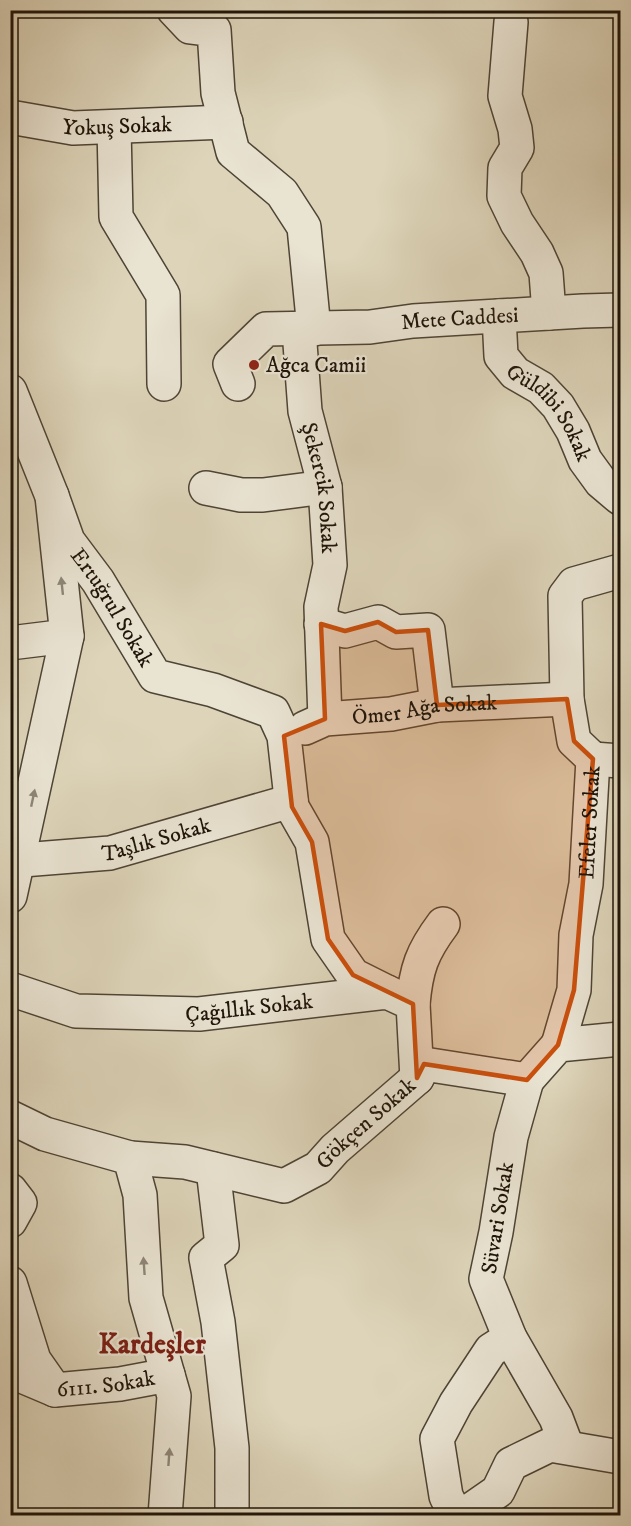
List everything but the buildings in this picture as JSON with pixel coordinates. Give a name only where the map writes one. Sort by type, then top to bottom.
[{"type":"street","points":[[174,10],[190,27],[218,20]]},
{"type":"street","name":"Şekercik Sokak","points":[[218,20],[218,93],[233,152],[282,194],[304,227],[307,329],[305,411],[325,487],[330,565],[322,600],[321,624],[325,719]]},
{"type":"street","points":[[511,22],[505,96],[515,129],[517,148],[505,168],[504,196],[546,273],[549,313]]},
{"type":"street","name":"Yokuş Sokak","points":[[10,117],[73,128],[225,122]]},
{"type":"street","points":[[114,127],[116,217],[163,295],[165,384]]},
{"type":"street","name":"Mete Caddesi","points":[[238,384],[230,364],[266,329],[370,327],[413,321],[621,310]]},
{"type":"street","name":"Güldibi Sokak","points":[[499,316],[501,356],[515,373],[541,388],[558,406],[573,431],[585,459],[601,482],[621,498]]},
{"type":"street","points":[[10,391],[52,496],[67,636],[15,861],[10,896]]},
{"type":"street","points":[[206,488],[241,495],[263,495],[325,487]]},
{"type":"street","name":"Ertuğrul Sokak","points":[[52,496],[68,541],[98,581],[155,676],[213,690],[273,712],[284,736],[292,807],[312,842],[328,939],[353,975],[400,998]]},
{"type":"street","name":"Efeler Sokak","points":[[558,1045],[574,990],[576,935],[607,760],[574,741],[567,699],[565,596],[574,584],[621,571]]},
{"type":"street","points":[[321,624],[345,631],[378,622],[396,632],[428,630],[436,705]]},
{"type":"street","points":[[10,643],[67,636]]},
{"type":"street","name":"Ömer Ağa Sokak","points":[[284,736],[325,719],[391,714],[436,705],[567,699]]},
{"type":"street","name":"Taşlık Sokak","points":[[15,861],[110,853],[291,801]]},
{"type":"street","points":[[417,1078],[400,998],[415,978],[428,945],[443,924]]},
{"type":"street","name":"Çağıllık Sokak","points":[[10,989],[76,1011],[199,1014],[400,998]]},
{"type":"street","points":[[527,1080],[558,1045],[621,1039]]},
{"type":"street","name":"Gökçen Sokak","points":[[10,1117],[45,1134],[130,1158],[185,1162],[285,1186],[318,1168],[335,1149],[417,1078],[424,1064],[527,1080]]},
{"type":"street","name":"Süvari Sokak","points":[[527,1080],[511,1137],[486,1279],[510,1338],[556,1418],[567,1447]]},
{"type":"street","points":[[130,1158],[140,1195],[146,1298],[174,1396],[165,1515]]},
{"type":"street","points":[[213,1169],[222,1245],[206,1258],[218,1322],[232,1448],[232,1515]]},
{"type":"street","points":[[10,1190],[20,1203],[10,1221]]},
{"type":"street","points":[[10,1283],[34,1360],[55,1390]]},
{"type":"street","points":[[456,1515],[446,1496],[438,1439],[456,1402],[491,1350],[510,1338]]},
{"type":"street","name":"6111. Sokak","points":[[10,1371],[55,1390],[120,1384],[168,1375]]},
{"type":"street","points":[[462,1515],[498,1491],[511,1464],[550,1445],[621,1457]]},
{"type":"highlighted area","points":[[378,622],[396,632],[428,630],[437,705],[567,699],[574,741],[593,759],[574,990],[558,1045],[527,1080],[424,1064],[417,1078],[413,1004],[353,975],[328,939],[312,842],[292,807],[284,736],[325,719],[321,624],[345,631]]},
{"type":"place","name":"Ağca Camii","points":[[254,365]]},
{"type":"district","name":"Kardeşler","points":[[152,1344]]}]
